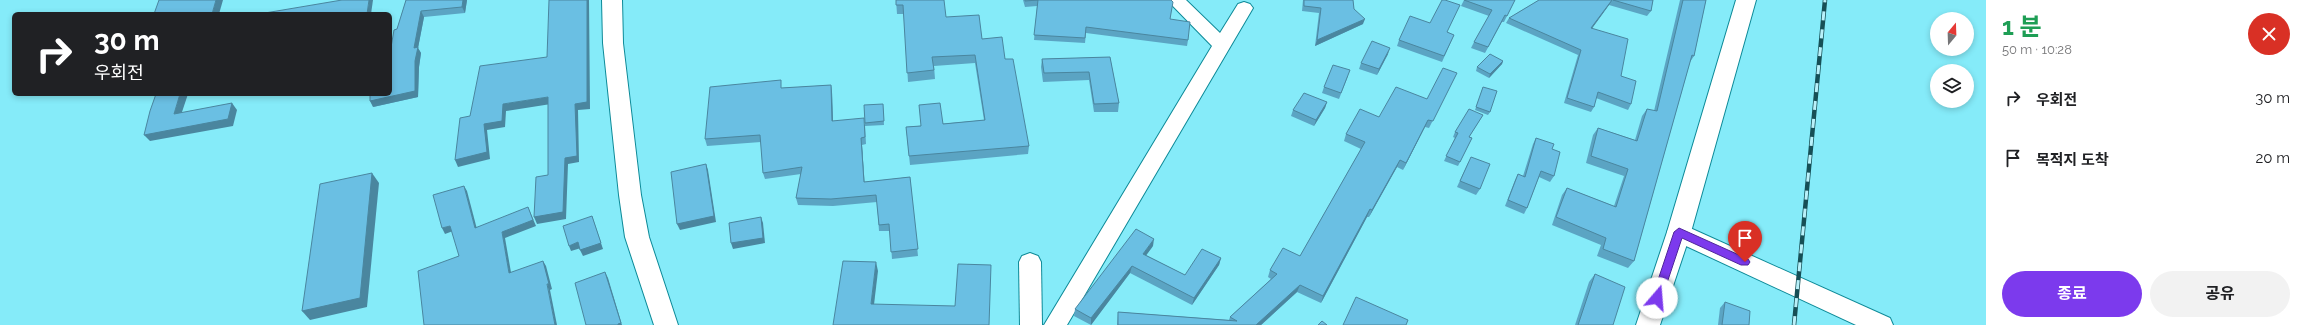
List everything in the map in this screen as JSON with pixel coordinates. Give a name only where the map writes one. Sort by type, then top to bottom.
[{"type":"main road","points":[[612,0],[613,44],[632,209],[637,237],[666,325]]},
{"type":"main road","points":[[1648,325],[1679,232],[1746,0]]},
{"type":"main road","points":[[1679,232],[1881,325]]},
{"type":"street","points":[[1176,0],[1221,44]]},
{"type":"street","points":[[1055,325],[1221,44],[1244,8]]},
{"type":"street","points":[[1030,262],[1031,325]]},
{"type":"building","points":[[159,0],[216,0],[213,12],[155,12]]},
{"type":"building","points":[[342,0],[369,0],[367,12],[271,12]]},
{"type":"building","points":[[406,0],[463,0],[462,7],[421,11],[414,48],[418,47],[415,61],[415,91],[370,101],[370,96],[392,96],[392,42],[394,30],[397,29]]},
{"type":"building","points":[[549,0],[587,0],[587,102],[575,104],[577,156],[565,158],[563,212],[534,217],[536,177],[548,175],[548,97],[503,104],[502,121],[484,124],[487,152],[455,160],[460,118],[470,116],[480,66],[547,57]]},
{"type":"building","points":[[896,0],[944,0],[946,17],[979,15],[982,39],[1002,37],[1005,59],[1013,59],[1029,146],[909,156],[906,127],[921,126],[919,105],[940,103],[943,124],[985,120],[975,55],[932,57],[934,70],[907,73],[903,5],[896,5]]},
{"type":"building","points":[[1038,0],[1171,0],[1173,2],[1170,19],[1190,22],[1188,40],[1086,27],[1085,38],[1034,35]]},
{"type":"building","points":[[1304,0],[1353,0],[1354,9],[1365,19],[1317,40],[1321,8],[1304,6]]},
{"type":"building","points":[[1442,0],[1460,5],[1447,32],[1454,35],[1444,56],[1399,40],[1410,16],[1430,23]]},
{"type":"building","points":[[1464,0],[1515,0],[1488,47],[1474,42],[1492,10]]},
{"type":"building","points":[[1539,0],[1612,0],[1591,28],[1628,39],[1621,76],[1636,81],[1631,104],[1598,92],[1594,107],[1567,98],[1581,50],[1509,18]]},
{"type":"building","points":[[1613,0],[1653,0],[1651,11]]},
{"type":"building","points":[[1683,0],[1706,0],[1694,56],[1692,55],[1634,261],[1603,249],[1606,238],[1556,217],[1567,188],[1616,207],[1628,169],[1591,156],[1598,128],[1637,141],[1647,109],[1657,111]]},
{"type":"building","points":[[1372,41],[1390,48],[1379,69],[1361,63]]},
{"type":"building","points":[[1490,54],[1503,61],[1490,74],[1477,67]]},
{"type":"building","points":[[1110,57],[1119,103],[1094,104],[1089,72],[1044,73],[1042,59]]},
{"type":"building","points":[[1333,65],[1350,70],[1341,93],[1324,87]]},
{"type":"building","points":[[1443,68],[1457,73],[1433,121],[1428,120],[1406,163],[1400,160],[1372,210],[1370,209],[1323,296],[1300,285],[1256,325],[1118,325],[1118,312],[1237,321],[1230,317],[1277,274],[1270,270],[1283,248],[1300,256],[1365,142],[1346,134],[1360,109],[1379,117],[1396,87],[1427,99]]},
{"type":"building","points":[[781,80],[781,88],[831,85],[832,121],[864,118],[865,137],[861,138],[864,182],[910,177],[918,249],[891,252],[889,224],[879,225],[876,195],[831,199],[796,198],[802,167],[763,173],[760,135],[705,139],[710,87]]},
{"type":"building","points":[[1483,87],[1497,91],[1490,112],[1476,107]]},
{"type":"building","points":[[1304,93],[1327,102],[1316,120],[1293,110]]},
{"type":"building","points":[[155,96],[179,96],[174,114],[232,103],[228,119],[144,135]]},
{"type":"building","points":[[883,104],[884,121],[865,123],[864,105]]},
{"type":"building","points":[[1469,109],[1483,115],[1469,137],[1472,138],[1460,162],[1446,156],[1458,133],[1455,132]]},
{"type":"building","points":[[1536,138],[1554,144],[1552,149],[1560,152],[1554,176],[1541,171],[1527,208],[1508,200],[1518,174],[1525,177]]},
{"type":"building","points":[[1471,157],[1490,164],[1480,189],[1460,181]]},
{"type":"building","points":[[706,164],[714,216],[677,224],[671,172]]},
{"type":"building","points":[[372,173],[360,298],[302,311],[320,184]]},
{"type":"building","points":[[464,186],[475,228],[528,207],[533,220],[502,232],[509,273],[543,261],[549,284],[547,284],[555,325],[424,325],[418,271],[459,256],[450,226],[442,228],[433,195]]},
{"type":"building","points":[[592,216],[601,243],[580,250],[578,242],[569,246],[563,226]]},
{"type":"building","points":[[761,217],[763,238],[731,243],[729,223]]},
{"type":"building","points":[[1136,229],[1154,239],[1143,254],[1185,275],[1202,249],[1221,258],[1194,298],[1132,266],[1091,318],[1075,309]]},
{"type":"building","points":[[843,261],[876,262],[871,304],[955,306],[958,264],[991,265],[989,325],[833,325]]},
{"type":"building","points":[[605,272],[621,323],[618,325],[586,325],[575,283]]},
{"type":"building","points":[[1595,274],[1625,287],[1613,325],[1578,325]]},
{"type":"building","points":[[1356,297],[1408,320],[1406,325],[1343,325]]},
{"type":"building","points":[[1725,302],[1750,311],[1749,325],[1722,325]]},
{"type":"building","points":[[1322,321],[1327,325],[1318,325]]},
{"type":"railway","points":[[1794,325],[1825,0]]},
{"type":"route","points":[[1657,298],[1679,232],[1745,262]]}]
